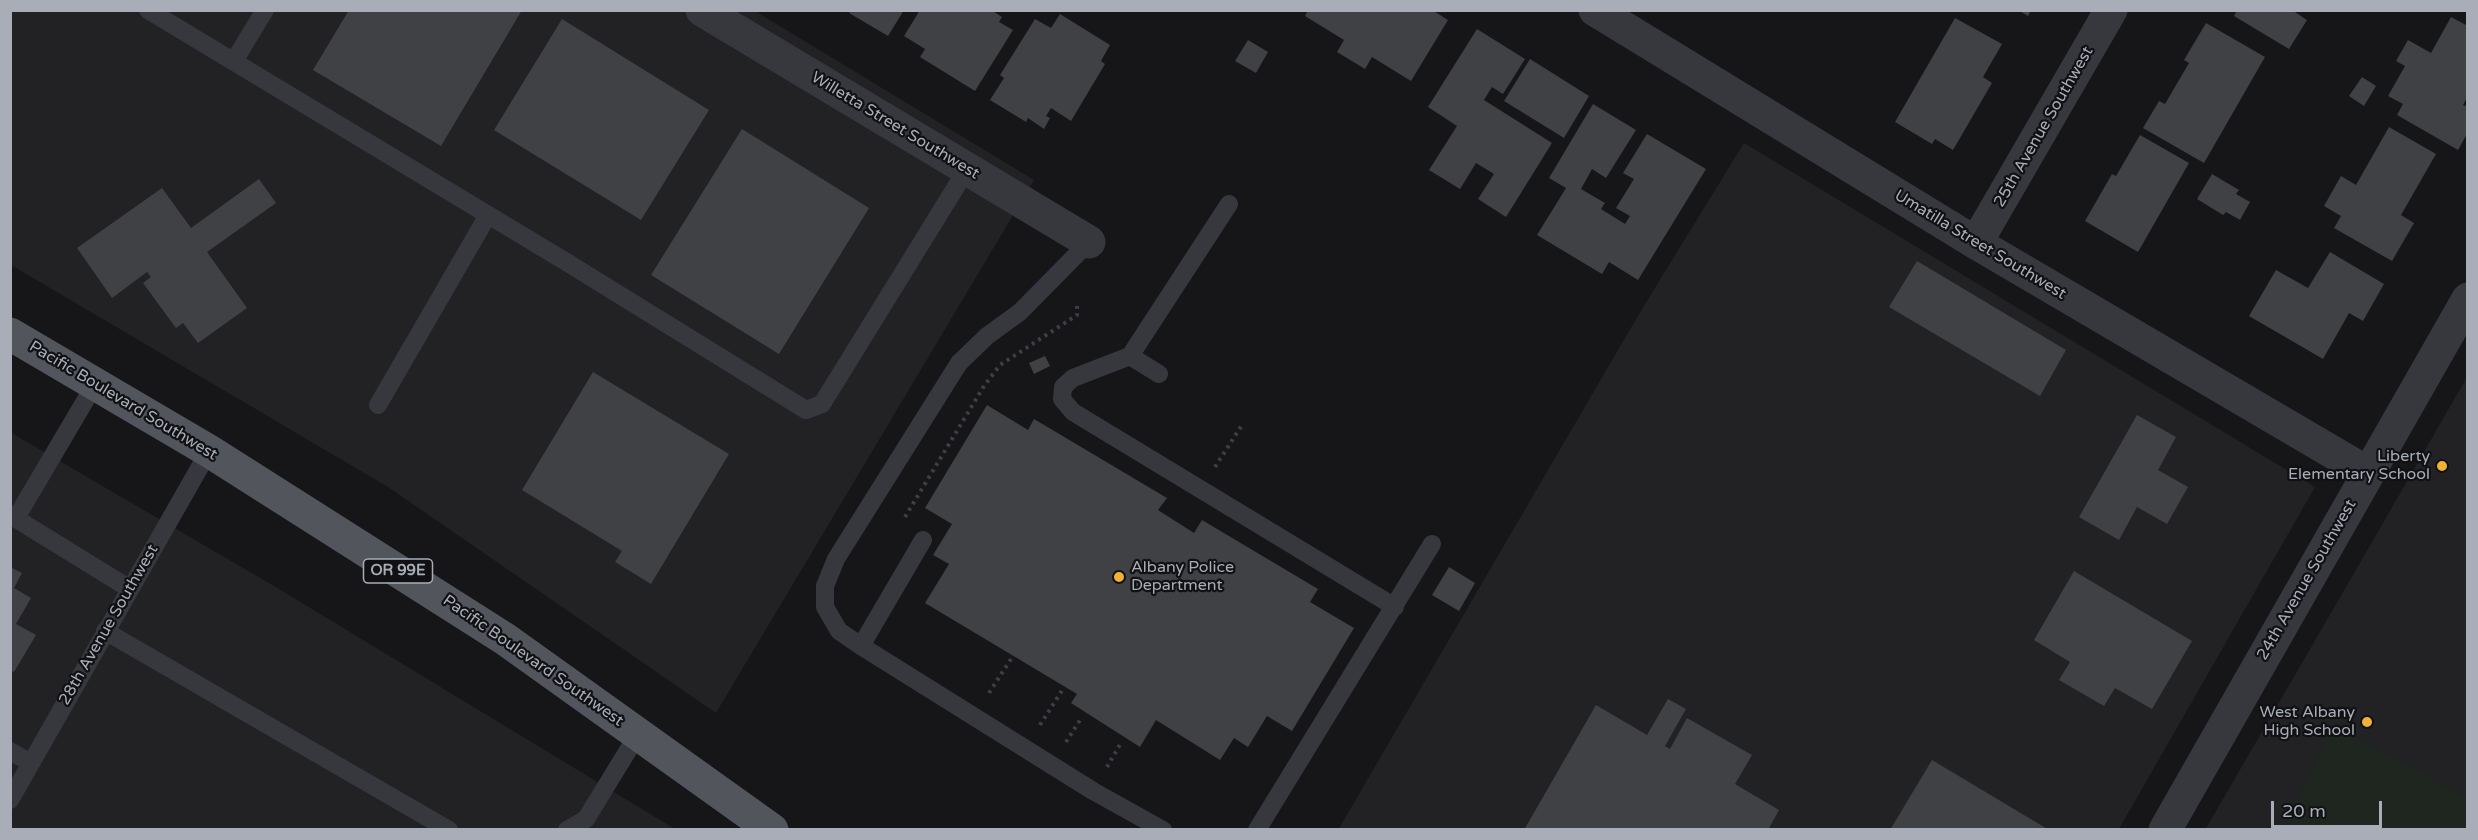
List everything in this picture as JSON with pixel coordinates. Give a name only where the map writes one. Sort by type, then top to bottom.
[{"type":"main road","name":"Pacific Boulevard Southwest","points":[[10,334],[209,451],[505,639],[772,830]]},
{"type":"street","name":"Willetta Street Southwest","points":[[702,10],[1089,242]]},
{"type":"street","name":"Umatilla Street Southwest","points":[[1595,10],[1976,243],[2368,473]]},
{"type":"street","name":"25th Avenue Southwest","points":[[1976,243],[2111,10]]},
{"type":"street","name":"24th Avenue Southwest","points":[[2165,830],[2468,299]]},
{"type":"lane","points":[[148,10],[806,410],[822,404],[967,170]]},
{"type":"lane","points":[[234,61],[265,10]]},
{"type":"lane","points":[[1229,204],[1130,356],[1073,378],[1063,387],[1062,399],[1074,412],[1395,607]]},
{"type":"lane","points":[[378,405],[488,215]]},
{"type":"lane","points":[[1089,242],[1020,312],[987,336],[959,363],[836,559],[825,586],[825,607],[839,631],[861,646],[1132,814],[1163,830]]},
{"type":"lane","points":[[1130,356],[1159,374]]},
{"type":"lane","points":[[95,384],[13,516],[130,589]]},
{"type":"lane","name":"28th Avenue Southwest","points":[[10,800],[209,451]]},
{"type":"lane","points":[[861,646],[923,540]]},
{"type":"lane","points":[[1257,830],[1432,544]]},
{"type":"lane","points":[[105,631],[450,830]]},
{"type":"lane","points":[[567,830],[586,819],[638,734]]},
{"type":"lane","points":[[10,752],[31,763]]},
{"type":"path","points":[[904,519],[984,386],[1000,365],[1077,315],[1077,306]]},
{"type":"path","points":[[1212,472],[1242,425]]},
{"type":"path","points":[[974,716],[1011,658]]},
{"type":"path","points":[[1026,749],[1063,689]]},
{"type":"shaded area","points":[[11,11],[755,11],[1034,180],[716,713],[388,487],[11,265]]},
{"type":"shaded area","points":[[1744,143],[2315,487],[2119,829],[1338,830],[1639,314]]},
{"type":"shaded area","name":"West Albany High School","points":[[2467,377],[2467,829],[2205,830],[2364,556]]},
{"type":"shaded area","points":[[10,432],[274,586],[675,829],[11,829]]},
{"type":"shaded area","points":[[2333,725],[2467,798],[2467,829],[2283,829]]},
{"type":"building","points":[[349,10],[522,10],[441,146],[313,70]]},
{"type":"building","points":[[851,10],[904,10],[888,36],[849,13]]},
{"type":"building","points":[[920,10],[991,10],[1002,17],[999,22],[1013,30],[975,91],[920,57],[925,49],[904,36]]},
{"type":"building","points":[[1308,10],[1432,10],[1448,20],[1411,81],[1372,57],[1365,69],[1337,52],[1344,40],[1305,16]]},
{"type":"building","points":[[2018,10],[2031,10],[2028,16]]},
{"type":"building","points":[[2237,10],[2292,10],[2307,20],[2289,49],[2234,16]]},
{"type":"building","points":[[1060,14],[1110,45],[1101,61],[1105,64],[1071,121],[1051,108],[1046,116],[1050,118],[1044,129],[1028,118],[1026,122],[990,100],[1004,78],[1000,75],[1035,19],[1051,28]]},
{"type":"building","points":[[2451,17],[2468,26],[2468,96],[2463,105],[2468,107],[2468,132],[2458,150],[2397,115],[2403,104],[2388,96],[2405,66],[2396,61],[2408,40],[2431,53]]},
{"type":"building","points":[[1955,18],[2002,44],[1983,77],[1992,83],[1953,150],[1935,139],[1932,144],[1895,122]]},
{"type":"building","points":[[562,19],[709,110],[641,220],[494,130]]},
{"type":"building","points":[[2206,23],[2265,57],[2204,163],[2143,128],[2159,101],[2165,104],[2189,63],[2184,60]]},
{"type":"building","points":[[1477,29],[1525,59],[1503,94],[1492,87],[1484,100],[1552,143],[1506,217],[1478,199],[1494,174],[1476,163],[1460,189],[1429,170],[1457,126],[1428,107]]},
{"type":"building","points":[[1248,40],[1268,52],[1256,73],[1235,61]]},
{"type":"building","points":[[1530,59],[1589,96],[1564,138],[1504,101]]},
{"type":"building","points":[[2362,77],[2376,86],[2364,106],[2349,96]]},
{"type":"building","points":[[1593,104],[1636,130],[1606,178],[1592,169],[1581,189],[1605,203],[1601,209],[1625,224],[1630,216],[1616,208],[1634,179],[1623,173],[1647,134],[1706,169],[1638,280],[1609,262],[1602,274],[1537,235],[1566,188],[1549,178]]},
{"type":"building","points":[[2389,127],[2436,154],[2401,215],[2414,223],[2392,261],[2334,228],[2341,216],[2324,206],[2341,176],[2356,185]]},
{"type":"building","points":[[742,129],[869,208],[779,354],[651,275]]},
{"type":"building","points":[[2140,135],[2189,163],[2138,252],[2085,221],[2112,174],[2116,176]]},
{"type":"building","points":[[2212,174],[2239,190],[2236,194],[2250,202],[2240,220],[2226,212],[2223,215],[2197,199]]},
{"type":"building","points":[[259,179],[276,203],[207,252],[247,308],[198,343],[183,323],[176,328],[143,283],[151,277],[147,272],[112,298],[77,248],[162,188],[191,228]]},
{"type":"building","points":[[2330,252],[2384,284],[2363,321],[2349,313],[2323,359],[2249,316],[2276,270],[2308,288]]},
{"type":"building","points":[[1917,261],[2066,350],[2040,396],[1889,307]]},
{"type":"building","points":[[1045,356],[1050,366],[1034,374],[1029,363]]},
{"type":"building","points":[[593,372],[729,454],[651,584],[615,562],[622,551],[522,490]]},
{"type":"building","name":"Albany Police Department","points":[[987,405],[1028,430],[1034,419],[1167,498],[1158,510],[1194,533],[1202,520],[1318,589],[1310,602],[1354,628],[1292,731],[1267,716],[1248,747],[1234,738],[1220,760],[1156,720],[1140,747],[1071,703],[1077,694],[925,603],[949,564],[933,555],[952,524],[925,508]]},
{"type":"building","points":[[2137,415],[2176,437],[2158,470],[2188,487],[2167,524],[2137,507],[2119,540],[2079,517]]},
{"type":"building","points":[[10,567],[22,573],[14,588],[31,598],[16,624],[36,635],[14,672],[10,670]]},
{"type":"building","points":[[1449,567],[1475,583],[1459,611],[1432,595]]},
{"type":"building","points":[[2074,571],[2192,641],[2152,709],[2115,688],[2104,706],[2059,680],[2070,662],[2034,640]]},
{"type":"building","points":[[1668,699],[1686,709],[1665,746],[1670,749],[1687,718],[1752,755],[1735,784],[1779,810],[1768,830],[1524,830],[1596,705],[1647,735]]},
{"type":"building","points":[[1932,760],[2049,830],[1890,830]]},
{"type":"place","name":"Liberty Elementary School","points":[[2442,466]]},
{"type":"place","name":"Albany Police Department","points":[[1119,577]]},
{"type":"place","name":"West Albany High School","points":[[2367,722]]}]
